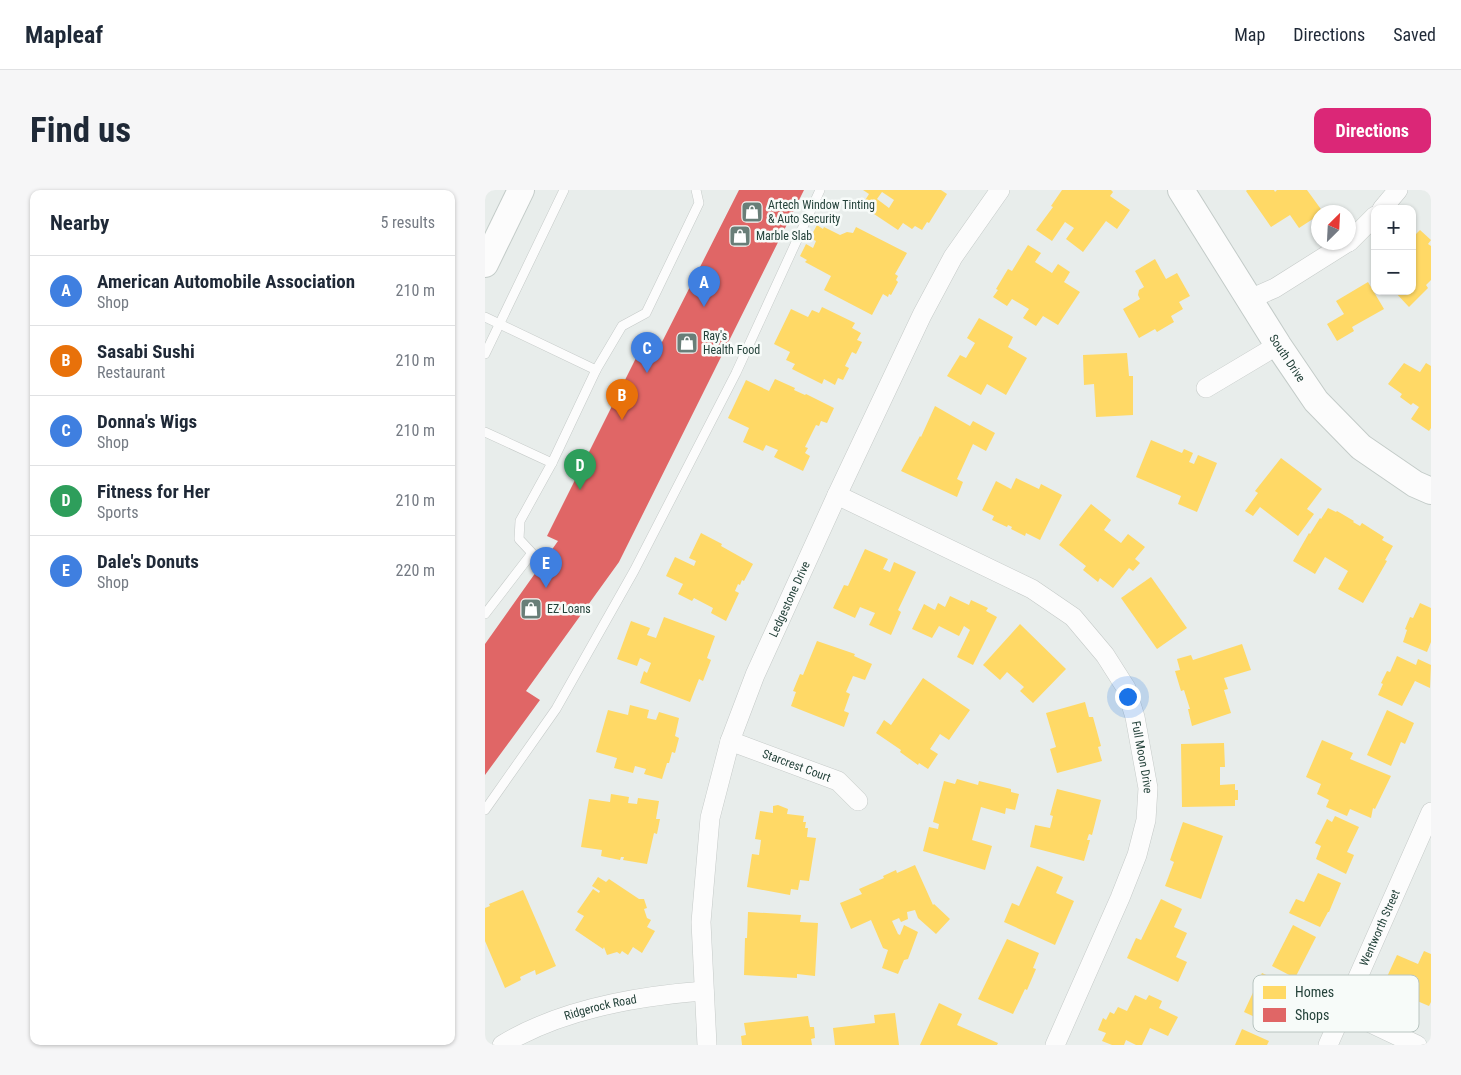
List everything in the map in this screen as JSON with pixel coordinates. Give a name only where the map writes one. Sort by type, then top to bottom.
[{"type":"street","points":[[485,264],[521,190]]},
{"type":"street","name":"Ledgestone Drive","points":[[707,1045],[701,922],[710,818],[730,741],[755,675],[922,315],[953,257],[1000,190]]},
{"type":"street","name":"South Drive","points":[[1181,190],[1278,345],[1316,401],[1361,447],[1415,484],[1431,491]]},
{"type":"street","points":[[1385,205],[1398,190]]},
{"type":"street","points":[[1356,234],[1371,220]]},
{"type":"street","points":[[1250,299],[1275,288],[1335,250]]},
{"type":"street","points":[[1206,388],[1278,345]]},
{"type":"street","name":"Full Moon Drive","points":[[837,495],[1032,589],[1049,600],[1073,617],[1105,655],[1126,688],[1135,717],[1148,788],[1146,820],[1137,855],[1120,898],[1055,1045]]},
{"type":"street","name":"Starcrest Court","points":[[730,741],[838,781],[858,801]]},
{"type":"street","name":"Wentworth Street","points":[[1359,975],[1431,812]]},
{"type":"street","name":"Ridgerock Road","points":[[502,1045],[537,1027],[592,1007],[682,992],[704,991]]},
{"type":"street","name":"Wentworth Street","points":[[1328,1045],[1334,1032]]},
{"type":"street","points":[[1390,1032],[1417,1045]]},
{"type":"lane","points":[[485,354],[564,190]]},
{"type":"lane","points":[[485,614],[532,553],[519,539],[520,521],[552,463],[596,370],[622,326],[646,313],[699,203],[697,190]]},
{"type":"lane","points":[[485,810],[556,709],[634,571],[736,373],[820,190]]},
{"type":"lane","points":[[485,318],[596,370]]},
{"type":"lane","points":[[485,432],[552,463]]},
{"type":"building: Homes","points":[[863,190],[941,190],[947,194],[929,223],[927,222],[922,230],[915,226],[912,229],[903,223],[898,230],[868,210],[871,207],[864,202],[869,194]],"holes":[[[882,192],[894,200],[889,208],[877,199]]]},
{"type":"building: Homes","points":[[1062,190],[1111,190],[1113,192],[1110,196],[1130,210],[1117,229],[1106,221],[1083,252],[1066,239],[1074,228],[1065,222],[1052,241],[1036,230],[1053,207],[1051,206]]},
{"type":"building: Homes","points":[[1307,190],[1318,205],[1311,205],[1311,220],[1299,228],[1290,215],[1271,227],[1246,191]]},
{"type":"building: Homes","points":[[817,225],[840,235],[847,232],[853,233],[856,227],[907,253],[895,274],[898,276],[896,280],[898,282],[891,295],[889,294],[888,297],[883,294],[872,315],[824,290],[831,276],[805,262],[807,260],[800,256],[806,244],[813,248],[816,241],[810,238]]},
{"type":"building: Homes","points":[[1420,230],[1431,240],[1428,244],[1431,246],[1431,280],[1426,285],[1428,288],[1409,307],[1398,295],[1416,295],[1416,234]]},
{"type":"building: Homes","points":[[1028,245],[1041,253],[1035,262],[1052,273],[1058,264],[1070,272],[1064,282],[1080,292],[1058,325],[1043,316],[1036,326],[1023,318],[1029,309],[1012,299],[1007,306],[993,297],[1008,269],[1012,271]]},
{"type":"building: Homes","points":[[1155,259],[1166,279],[1177,273],[1190,296],[1179,302],[1183,309],[1171,316],[1174,322],[1157,332],[1155,329],[1139,338],[1123,309],[1140,299],[1138,295],[1139,290],[1144,287],[1135,271]]},
{"type":"building: Homes","points":[[1368,282],[1371,287],[1371,295],[1376,295],[1384,309],[1352,327],[1354,331],[1337,341],[1327,324],[1344,314],[1336,301]]},
{"type":"building: Homes","points":[[822,307],[855,323],[852,328],[861,333],[857,340],[862,342],[856,354],[852,352],[845,366],[849,368],[843,380],[838,378],[835,385],[824,379],[822,384],[792,369],[795,364],[786,360],[790,352],[774,344],[791,309],[808,317],[812,310],[819,313]]},
{"type":"building: Homes","points":[[979,318],[1013,337],[1008,347],[1027,358],[1006,395],[987,384],[981,395],[947,376],[960,355],[966,358],[975,343],[967,338]]},
{"type":"building: Homes","points":[[1127,353],[1129,376],[1133,376],[1133,415],[1096,417],[1094,384],[1084,385],[1083,355]]},
{"type":"building: Homes","points":[[1404,363],[1420,372],[1426,363],[1431,366],[1431,428],[1429,431],[1411,419],[1419,407],[1413,403],[1411,405],[1400,397],[1402,394],[1388,384]]},
{"type":"building: Homes","points":[[775,379],[834,408],[827,423],[821,421],[819,426],[816,425],[805,447],[808,448],[805,453],[810,456],[803,471],[774,457],[778,450],[766,445],[763,451],[743,442],[749,428],[728,418],[746,380],[769,391]]},
{"type":"building: Homes","points":[[935,406],[970,426],[973,421],[995,433],[986,451],[973,444],[957,479],[963,482],[957,497],[901,471],[921,437]]},
{"type":"building: Homes","points":[[1151,440],[1182,453],[1184,449],[1193,453],[1189,462],[1194,464],[1198,455],[1217,463],[1197,512],[1178,504],[1181,496],[1136,477]]},
{"type":"building: Homes","points":[[1281,458],[1322,489],[1307,509],[1314,514],[1298,536],[1260,507],[1253,516],[1245,511],[1258,493],[1255,491]]},
{"type":"building: Homes","points":[[1016,478],[1039,489],[1041,484],[1062,495],[1040,540],[1026,533],[1025,536],[1011,529],[1012,527],[1008,525],[1007,527],[992,520],[994,516],[982,510],[996,481],[1011,489]]},
{"type":"building: Homes","points":[[1091,504],[1111,520],[1104,530],[1121,543],[1128,534],[1145,547],[1135,559],[1140,563],[1133,571],[1129,568],[1113,588],[1100,578],[1098,582],[1083,570],[1086,566],[1059,545]]},
{"type":"building: Homes","points":[[1328,508],[1337,511],[1360,526],[1362,523],[1384,537],[1382,540],[1393,546],[1385,560],[1387,561],[1363,603],[1338,589],[1348,571],[1325,557],[1315,574],[1293,561],[1309,533]]},
{"type":"building: Homes","points":[[701,533],[753,564],[744,581],[742,580],[740,585],[738,584],[735,591],[739,593],[726,621],[711,613],[713,608],[694,598],[692,601],[678,594],[683,584],[666,576],[675,557],[694,566],[696,561],[689,558]]},
{"type":"building: Homes","points":[[865,549],[888,559],[883,569],[890,572],[894,562],[916,572],[898,610],[901,612],[891,635],[869,625],[875,613],[860,607],[855,618],[833,608],[844,585],[848,586]]},
{"type":"building: Homes","points":[[1151,577],[1187,628],[1157,649],[1121,598]]},
{"type":"building: Homes","points":[[950,596],[969,605],[971,600],[988,608],[986,611],[997,617],[973,665],[957,657],[970,630],[964,626],[959,636],[939,626],[932,638],[912,629],[924,604],[935,610],[938,603],[945,607]]},
{"type":"building: Homes","points":[[1420,603],[1431,608],[1431,642],[1427,652],[1403,642],[1407,630],[1405,629],[1410,617],[1413,618]]},
{"type":"building: Homes","points":[[664,617],[715,636],[707,658],[711,660],[703,681],[699,679],[690,702],[640,683],[644,671],[647,673],[651,663],[640,658],[637,666],[617,659],[631,621],[650,628],[647,635],[656,638]]},
{"type":"building: Homes","points":[[1020,624],[1066,669],[1033,703],[1020,691],[1024,687],[1007,672],[1000,680],[983,665]]},
{"type":"building: Homes","points":[[817,641],[855,654],[854,656],[872,664],[865,680],[853,676],[846,692],[850,694],[844,711],[849,713],[844,727],[791,706],[796,692],[793,691],[800,674],[803,675]]},
{"type":"building: Homes","points":[[1242,644],[1251,670],[1224,678],[1228,689],[1224,690],[1231,713],[1192,726],[1188,709],[1190,709],[1184,690],[1181,691],[1175,671],[1180,670],[1177,659],[1191,655],[1193,660]]},
{"type":"building: Homes","points":[[1397,656],[1416,665],[1418,659],[1431,665],[1430,688],[1415,681],[1402,706],[1378,695],[1383,684],[1381,683],[1387,671],[1390,672]]},
{"type":"building: Homes","points":[[923,678],[970,710],[949,740],[940,734],[930,749],[938,754],[928,769],[919,763],[918,765],[900,752],[901,750],[876,733],[884,720],[891,725]]},
{"type":"building: Homes","points":[[1085,702],[1089,717],[1093,717],[1101,746],[1098,747],[1102,761],[1057,773],[1050,749],[1056,747],[1046,713]]},
{"type":"building: Homes","points":[[630,705],[649,710],[647,718],[656,720],[659,712],[679,718],[675,736],[679,738],[675,753],[672,752],[662,779],[644,774],[646,769],[635,766],[633,773],[614,768],[617,758],[596,752],[608,710],[628,715]]},
{"type":"building: Homes","points":[[1387,710],[1414,723],[1405,744],[1401,742],[1391,766],[1367,755]]},
{"type":"building: Homes","points":[[1322,740],[1353,753],[1350,759],[1391,776],[1375,809],[1373,808],[1371,818],[1350,809],[1347,816],[1326,807],[1329,800],[1317,794],[1321,784],[1306,777]]},
{"type":"building: Homes","points":[[1224,743],[1225,767],[1220,767],[1220,785],[1235,784],[1235,790],[1238,790],[1238,800],[1235,800],[1235,806],[1182,807],[1181,744]]},
{"type":"building: Homes","points":[[957,779],[978,785],[979,781],[1011,789],[1011,792],[1019,794],[1015,810],[1006,808],[1005,814],[981,807],[972,840],[992,846],[985,870],[923,851],[929,827],[938,829],[939,824],[933,822],[944,781],[955,784]]},
{"type":"building: Homes","points":[[1057,789],[1101,800],[1092,835],[1089,834],[1087,840],[1090,840],[1084,861],[1030,847],[1035,825],[1050,828],[1053,816],[1050,815]]},
{"type":"building: Homes","points":[[611,794],[629,797],[628,803],[637,804],[638,798],[659,801],[656,819],[660,819],[657,834],[654,833],[647,864],[623,860],[624,857],[621,857],[620,860],[601,856],[602,850],[581,847],[589,799],[610,802]]},
{"type":"building: Homes","points":[[778,805],[788,809],[787,814],[804,816],[805,828],[808,828],[807,837],[816,838],[809,881],[800,880],[798,890],[791,889],[790,895],[747,887],[752,854],[759,855],[761,840],[755,839],[760,811],[773,813],[773,806]]},
{"type":"building: Homes","points":[[1335,816],[1359,827],[1347,852],[1354,855],[1346,874],[1316,859],[1321,846],[1315,843],[1327,819],[1332,822]]},
{"type":"building: Homes","points":[[1183,822],[1223,836],[1201,899],[1165,886],[1174,862],[1170,860]]},
{"type":"building: Homes","points":[[915,865],[933,905],[950,919],[936,934],[918,918],[915,910],[907,912],[908,919],[901,922],[899,918],[892,921],[900,935],[904,925],[918,932],[908,959],[904,960],[898,974],[882,968],[888,950],[883,948],[871,920],[851,929],[840,903],[862,894],[859,889],[884,878],[883,876],[896,870],[897,873]]},
{"type":"building: Homes","points":[[1037,866],[1063,877],[1056,893],[1074,901],[1055,945],[1004,922],[1012,903],[1019,906]]},
{"type":"building: Homes","points":[[1318,873],[1341,883],[1329,912],[1320,927],[1289,913],[1296,899],[1304,902]]},
{"type":"building: Homes","points":[[598,877],[606,882],[609,879],[639,899],[644,899],[647,908],[644,909],[647,918],[651,920],[647,927],[655,931],[642,953],[633,947],[628,955],[622,951],[620,954],[617,952],[607,955],[604,947],[603,949],[575,930],[584,916],[577,912],[593,889],[599,893],[600,891],[592,886]]},
{"type":"building: Homes","points":[[523,890],[556,966],[536,975],[535,970],[520,977],[521,980],[505,988],[485,941],[485,908],[490,906],[489,904]]},
{"type":"building: Homes","points":[[1161,899],[1182,909],[1174,927],[1187,933],[1176,957],[1187,962],[1178,982],[1127,958],[1136,938],[1141,940]]},
{"type":"building: Homes","points":[[748,912],[801,915],[800,922],[818,923],[815,976],[797,974],[797,978],[744,975]]},
{"type":"building: Homes","points":[[1293,925],[1316,937],[1297,975],[1289,975],[1272,966]]},
{"type":"building: Homes","points":[[1007,939],[1039,953],[1033,968],[1036,969],[1027,990],[1025,989],[1013,1014],[978,999]]},
{"type":"building: Homes","points":[[1424,951],[1431,954],[1431,1002],[1429,1006],[1419,1002],[1419,975],[1388,975],[1397,955],[1418,964]]},
{"type":"building: Homes","points":[[1253,992],[1253,1016],[1244,1012]]},
{"type":"building: Homes","points":[[1135,995],[1146,1000],[1149,995],[1162,1001],[1159,1008],[1178,1017],[1168,1036],[1150,1028],[1142,1045],[1136,1045],[1126,1040],[1124,1045],[1112,1045],[1102,1041],[1106,1033],[1098,1030],[1103,1018],[1106,1020],[1110,1012],[1114,1014],[1118,1007],[1127,1011]]},
{"type":"building: Homes","points":[[939,1003],[962,1014],[957,1025],[998,1043],[997,1045],[920,1045]]},
{"type":"building: Homes","points":[[895,1013],[899,1045],[835,1045],[833,1028],[875,1023],[874,1015]]},
{"type":"building: Homes","points":[[808,1016],[810,1027],[814,1027],[815,1038],[811,1039],[812,1045],[742,1045],[741,1036],[746,1035],[744,1023]]},
{"type":"building: Homes","points":[[1242,1029],[1269,1041],[1267,1045],[1235,1045]]},
{"type":"building: Shops","points":[[739,190],[804,190],[619,562],[526,691],[540,700],[485,775],[485,644],[558,541],[547,536],[645,340],[660,346]]},
{"type":"place","name":"Artech Window Tinting & Auto Security","points":[[752,212]]},
{"type":"place","name":"Marble Slab","points":[[740,236]]},
{"type":"place","name":"American Automobile Association","points":[[704,307]]},
{"type":"place","name":"Ray's Health Food","points":[[687,343]]},
{"type":"place","name":"Donna's Wigs","points":[[647,373]]},
{"type":"place","name":"Sasabi Sushi","points":[[622,420]]},
{"type":"place","name":"Fitness for Her","points":[[580,490]]},
{"type":"place","name":"Dale's Donuts","points":[[546,588]]},
{"type":"place","name":"EZ Loans","points":[[531,609]]}]
